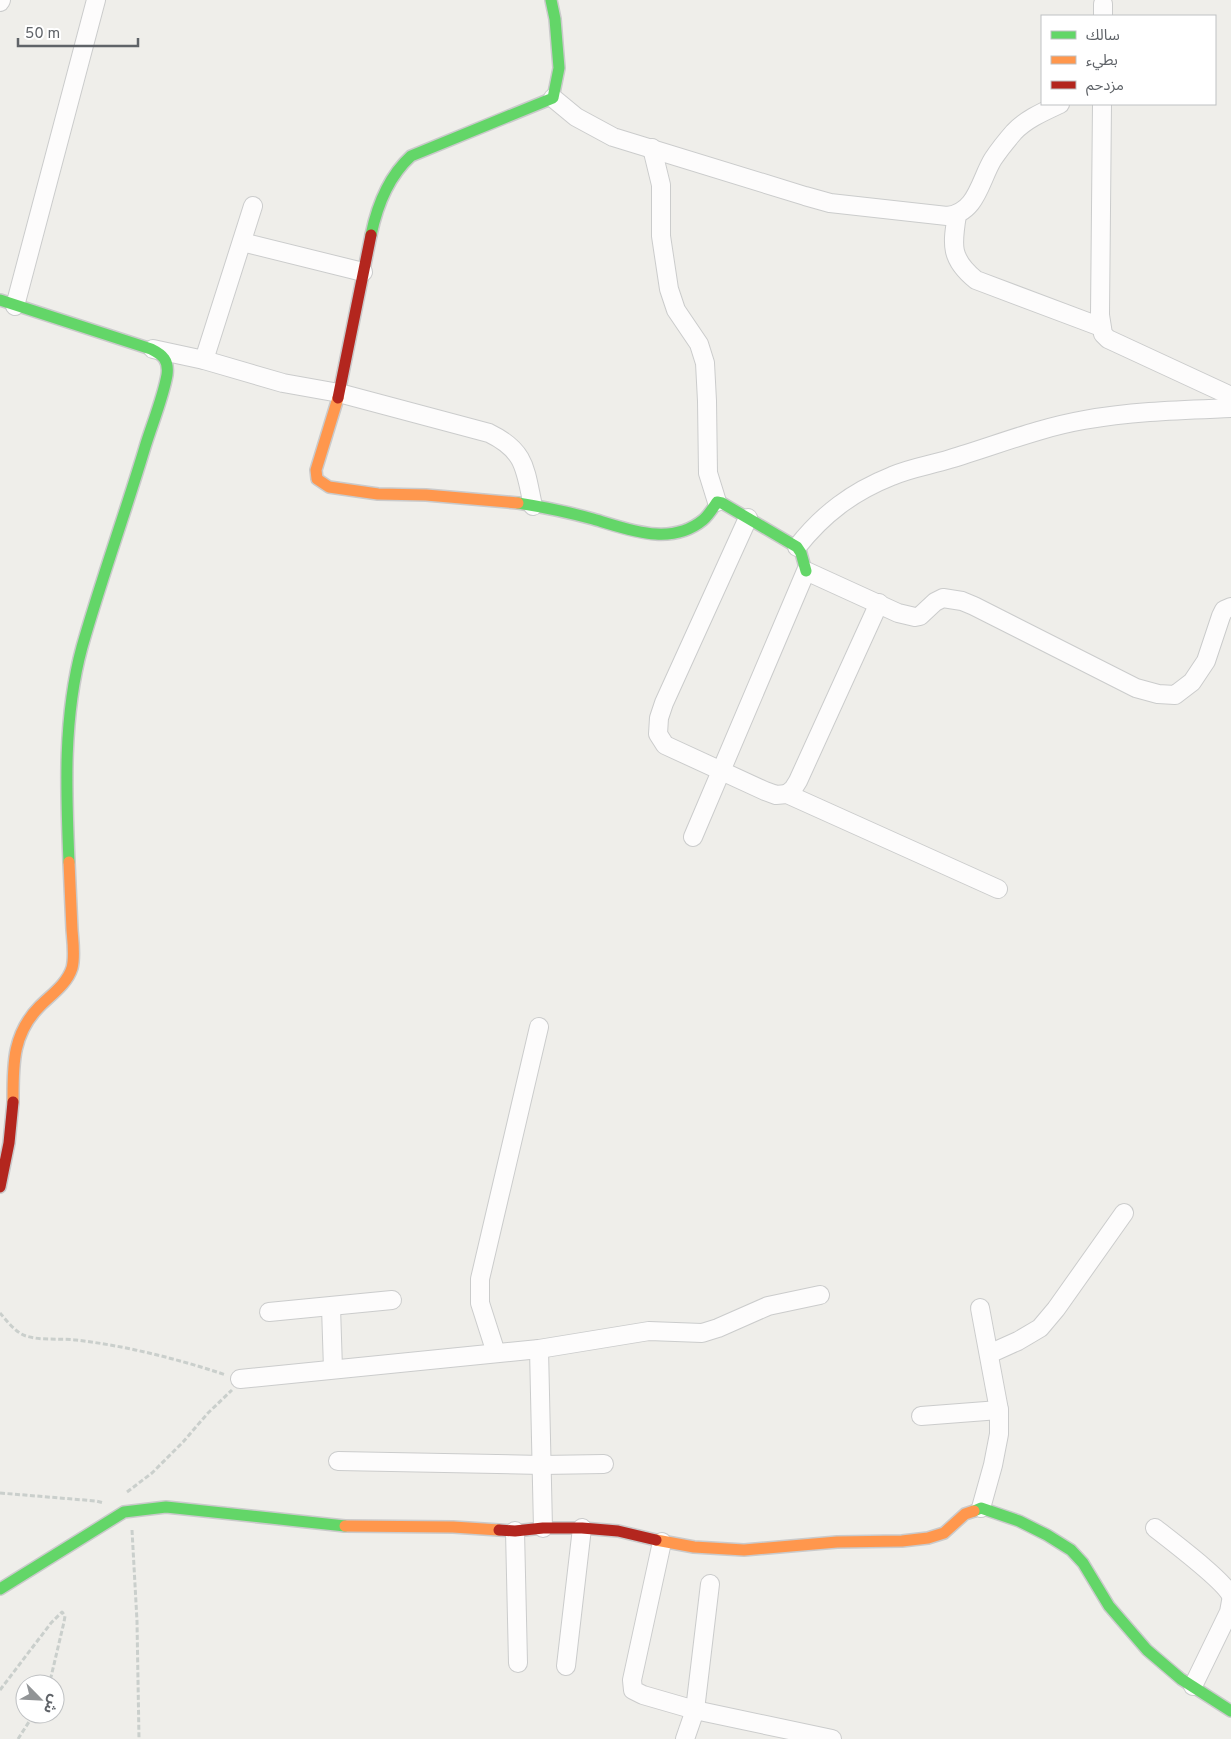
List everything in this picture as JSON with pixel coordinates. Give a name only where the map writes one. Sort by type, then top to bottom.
[{"type":"street","points":[[0,1187],[8,1152],[12,1118],[16,1047],[22,1029],[31,1016],[60,986],[71,970],[73,951],[66,787],[67,739],[82,648],[128,505],[167,374],[166,358],[160,352],[7,303],[96,0]]},
{"type":"street","points":[[551,0],[555,20],[559,68],[552,98]]},
{"type":"street","points":[[552,98],[576,117],[613,137],[805,196],[830,203],[930,214],[957,215],[971,204],[993,159],[1016,130],[1040,112],[1058,105]]},
{"type":"street","points":[[552,98],[411,156],[401,165],[387,187],[372,231],[339,393],[316,470],[317,479],[328,488],[378,494],[435,495],[519,503],[581,516],[650,535],[669,534],[685,530],[703,520],[717,502]]},
{"type":"street","points":[[1102,105],[1101,326],[1103,334],[1108,339],[1231,396]]},
{"type":"street","points":[[652,148],[661,185],[661,236],[669,289],[676,310],[700,344],[705,363],[708,472],[717,502]]},
{"type":"street","points":[[204,360],[254,206]]},
{"type":"street","points":[[957,215],[954,236],[955,250],[963,270],[976,280],[1101,326]]},
{"type":"street","points":[[242,242],[363,272]]},
{"type":"street","points":[[151,349],[204,360],[283,382],[339,393],[489,433],[502,439],[521,458],[533,506]]},
{"type":"street","points":[[797,548],[810,530],[836,506],[855,493],[893,475],[950,460],[1016,438],[1082,420],[1123,414],[1231,408]]},
{"type":"street","points":[[693,837],[806,571],[801,553],[797,548],[727,505],[717,502]]},
{"type":"street","points":[[748,518],[664,703],[658,734],[665,745],[776,795],[787,794],[998,889]]},
{"type":"street","points":[[806,571],[898,612],[915,617],[920,616],[935,602],[943,598],[962,601],[1090,663],[1136,688],[1158,694],[1175,695],[1192,682],[1206,661],[1220,616],[1224,610],[1231,607]]},
{"type":"street","points":[[787,794],[798,781],[879,603]]},
{"type":"street","points":[[496,1353],[480,1303],[480,1279],[539,1026]]},
{"type":"street","points":[[989,1354],[1018,1341],[1040,1328],[1056,1309],[1124,1213]]},
{"type":"street","points":[[240,1379],[538,1349],[649,1331],[702,1333],[768,1306],[820,1295]]},
{"type":"street","points":[[269,1312],[392,1300]]},
{"type":"street","points":[[331,1307],[333,1369]]},
{"type":"street","points":[[980,1308],[999,1410],[999,1434],[981,1508]]},
{"type":"street","points":[[538,1349],[543,1528]]},
{"type":"street","points":[[921,1416],[999,1410]]},
{"type":"street","points":[[338,1461],[542,1465],[604,1464]]},
{"type":"street","points":[[0,1589],[124,1512],[166,1507],[345,1526],[453,1527],[515,1531],[543,1528],[582,1528],[618,1531],[662,1542],[694,1547],[744,1550],[837,1542],[928,1538],[944,1532],[965,1514],[981,1508],[1011,1518],[1048,1536],[1077,1557],[1104,1600],[1137,1639],[1166,1667],[1209,1698],[1231,1711]]},
{"type":"street","points":[[566,1666],[582,1528]]},
{"type":"street","points":[[1155,1528],[1217,1579],[1230,1592],[1231,1596]]},
{"type":"street","points":[[515,1531],[518,1663]]},
{"type":"street","points":[[662,1542],[632,1680],[633,1690],[643,1695],[695,1710],[832,1739]]},
{"type":"street","points":[[685,1739],[695,1710],[710,1584]]},
{"type":"street","points":[[1193,1686],[1229,1612],[1231,1601]]},
{"type":"path","points":[[0,1313],[9,1324],[24,1336],[76,1340],[151,1353],[240,1379],[231,1391],[152,1472],[124,1494]]},
{"type":"path","points":[[0,1492],[96,1501],[124,1512]]},
{"type":"path","points":[[136,1510],[131,1532],[137,1621],[139,1739]]},
{"type":"path","points":[[0,1690],[51,1623],[62,1612],[65,1616],[52,1674]]},
{"type":"path","points":[[18,1739],[28,1724]]},
{"type":"traffic: fast","points":[[371,235],[380,203],[390,182],[411,156],[553,98],[559,68],[555,19],[551,0]]},
{"type":"traffic: fast","points":[[0,300],[151,349],[159,353],[167,365],[163,393],[97,597],[76,673],[67,754],[69,862]]},
{"type":"traffic: fast","points":[[518,503],[574,514],[634,531],[663,534],[677,533],[690,528],[705,518],[717,502],[722,503],[797,547],[801,553],[806,571]]},
{"type":"traffic: fast","points":[[0,1589],[124,1512],[166,1507],[345,1526]]},
{"type":"traffic: fast","points":[[974,1511],[981,1508],[1019,1521],[1071,1550],[1083,1563],[1109,1606],[1147,1650],[1181,1679],[1231,1711]]},
{"type":"traffic: slow","points":[[338,398],[316,470],[317,479],[329,487],[378,494],[426,495],[518,503]]},
{"type":"traffic: slow","points":[[13,1102],[14,1063],[19,1039],[31,1017],[63,984],[72,968],[74,949],[69,862]]},
{"type":"traffic: slow","points":[[656,1540],[694,1547],[744,1550],[837,1542],[902,1541],[928,1538],[944,1533],[965,1514],[974,1511]]},
{"type":"traffic: slow","points":[[345,1526],[453,1527],[499,1530]]},
{"type":"traffic: jam","points":[[338,398],[371,235]]},
{"type":"traffic: jam","points":[[0,1187],[9,1143],[13,1102]]},
{"type":"traffic: jam","points":[[499,1530],[582,1528],[618,1531],[656,1540]]}]
